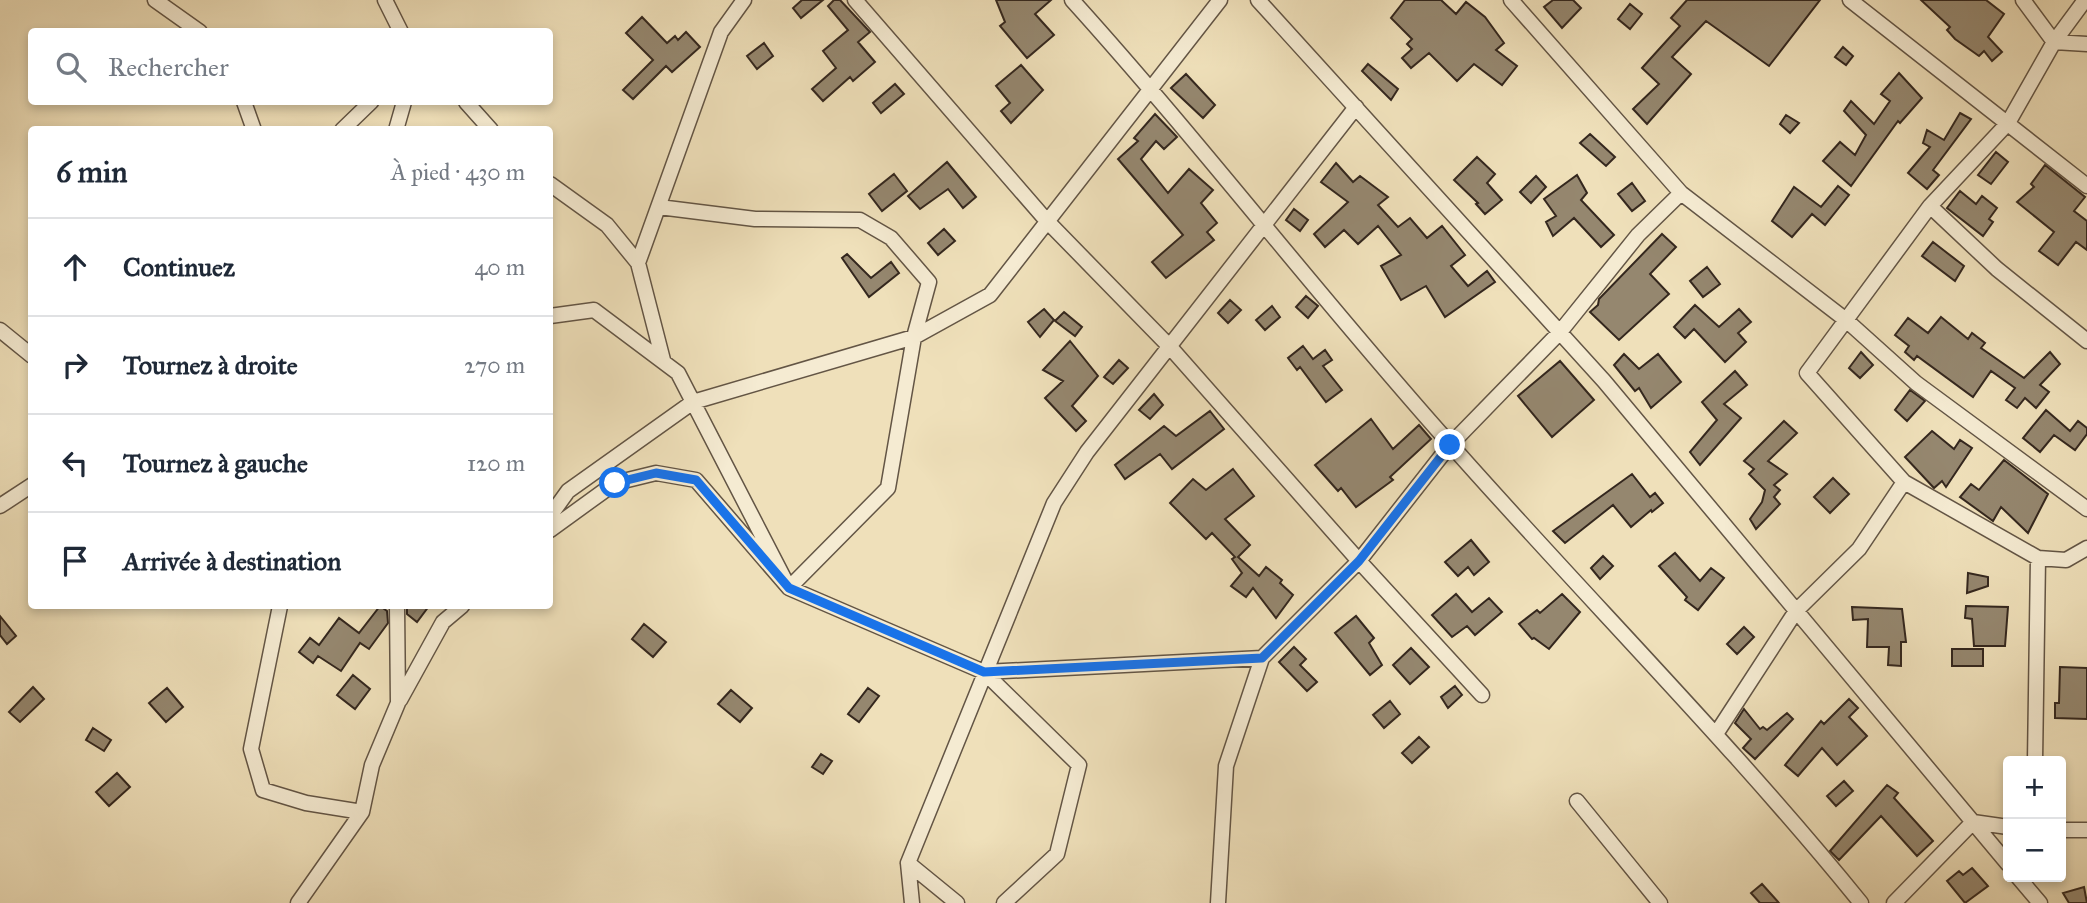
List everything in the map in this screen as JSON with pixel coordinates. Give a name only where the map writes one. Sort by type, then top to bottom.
[{"type":"street","points":[[155,0],[194,28]]},
{"type":"street","points":[[385,0],[399,28]]},
{"type":"street","points":[[638,263],[721,33],[744,0]]},
{"type":"street","points":[[855,0],[1046,220],[1170,347],[1359,561],[1482,695]]},
{"type":"street","points":[[1072,0],[1150,86],[1264,226],[1450,445],[1791,817],[1861,903]]},
{"type":"street","points":[[553,512],[568,491],[693,402],[914,337],[990,295],[1150,86],[1220,0]]},
{"type":"street","points":[[1258,0],[1560,332],[2003,858]]},
{"type":"street","points":[[1511,0],[1681,193],[1846,320],[1916,383],[2087,509]]},
{"type":"street","points":[[1850,0],[2087,186]]},
{"type":"street","points":[[2023,0],[2054,42]]},
{"type":"street","points":[[2085,0],[2054,42],[2008,123],[1930,206],[1807,373],[1904,482],[2038,558],[2087,562]]},
{"type":"street","points":[[2054,42],[2087,44]]},
{"type":"street","points":[[245,105],[253,126]]},
{"type":"street","points":[[346,126],[368,105]]},
{"type":"street","points":[[397,126],[403,105]]},
{"type":"street","points":[[469,105],[487,126]]},
{"type":"street","points":[[912,903],[908,863],[1054,503],[1087,452],[1356,107]]},
{"type":"street","points":[[553,186],[607,225],[638,263],[663,360]]},
{"type":"street","points":[[1218,903],[1226,766],[1262,658],[1359,561],[1450,445],[1560,332],[1638,236],[1681,193]]},
{"type":"street","points":[[1930,206],[1997,270],[2087,341]]},
{"type":"street","points":[[659,207],[755,219],[860,220],[891,238],[929,282],[914,337],[888,488],[789,588]]},
{"type":"street","points":[[553,316],[594,310],[678,373],[789,588]]},
{"type":"street","points":[[0,330],[28,353]]},
{"type":"street","points":[[553,528],[615,483],[656,473],[696,480],[789,588],[984,672],[1079,765],[1057,854],[1004,903]]},
{"type":"street","points":[[1716,734],[1796,611],[1858,548],[1904,482]]},
{"type":"street","points":[[0,506],[28,488]]},
{"type":"street","points":[[2066,561],[2087,548]]},
{"type":"street","points":[[2035,756],[2038,558]]},
{"type":"street","points":[[279,609],[251,749],[263,790],[306,803],[362,813]]},
{"type":"street","points":[[397,609],[398,703]]},
{"type":"street","points":[[298,903],[362,813],[372,765],[398,703],[443,622],[458,609]]},
{"type":"street","points":[[984,672],[1262,658]]},
{"type":"street","points":[[1577,801],[1660,903]]},
{"type":"street","points":[[1973,822],[2003,826]]},
{"type":"street","points":[[1894,903],[1973,822]]},
{"type":"street","points":[[2066,830],[2087,830]]},
{"type":"street","points":[[908,863],[957,903]]},
{"type":"street","points":[[2022,882],[2040,903]]},
{"type":"building","points":[[802,0],[823,0],[801,18],[793,8]]},
{"type":"building","points":[[834,0],[840,0],[870,32],[858,42],[875,62],[853,81],[850,77],[823,101],[812,89],[836,68],[823,51],[848,30],[828,6]]},
{"type":"building","points":[[996,0],[1051,0],[1035,14],[1054,35],[1027,58],[1000,26],[1005,22]]},
{"type":"building","points":[[1405,0],[1441,0],[1456,14],[1466,2],[1485,17],[1504,43],[1496,50],[1517,66],[1502,85],[1474,64],[1457,81],[1429,53],[1411,68],[1402,58],[1412,49],[1407,44],[1412,39],[1391,18]]},
{"type":"building","points":[[1553,0],[1573,0],[1581,8],[1562,28],[1544,7]]},
{"type":"building","points":[[1687,0],[1820,0],[1769,66],[1706,21],[1672,57],[1691,74],[1647,124],[1633,109],[1659,84],[1642,68],[1680,26],[1671,18]]},
{"type":"building","points":[[1921,0],[1986,0],[2004,14],[1988,37],[2002,52],[1992,61],[1984,51],[1979,56],[1955,39],[1947,30],[1950,27]]},
{"type":"building","points":[[1630,4],[1642,14],[1630,29],[1618,19]]},
{"type":"building","points":[[642,17],[667,43],[675,36],[678,40],[686,32],[700,47],[672,72],[666,66],[633,99],[623,90],[653,60],[626,33]]},
{"type":"building","points":[[764,43],[773,56],[757,69],[747,56]]},
{"type":"building","points":[[1843,47],[1853,56],[1846,65],[1835,57]]},
{"type":"building","points":[[1368,64],[1398,89],[1391,100],[1362,71]]},
{"type":"building","points":[[1021,65],[1043,90],[1011,123],[1001,111],[1010,103],[996,86]]},
{"type":"building","points":[[1899,73],[1922,98],[1900,123],[1898,121],[1851,186],[1823,161],[1840,142],[1855,155],[1866,135],[1844,111],[1851,101],[1874,124],[1890,101],[1881,94]]},
{"type":"building","points":[[1186,74],[1215,105],[1203,118],[1171,88]]},
{"type":"building","points":[[895,84],[904,94],[881,113],[873,103]]},
{"type":"building","points":[[1960,113],[1971,119],[1933,170],[1939,175],[1927,189],[1908,173],[1930,147],[1923,143],[1927,130],[1944,140]]},
{"type":"building","points":[[1155,114],[1177,137],[1164,149],[1156,141],[1141,159],[1168,193],[1189,169],[1213,190],[1201,203],[1217,223],[1207,232],[1214,240],[1166,278],[1152,262],[1183,235],[1118,159],[1138,141],[1134,138]]},
{"type":"building","points":[[1786,115],[1799,123],[1790,133],[1780,124]]},
{"type":"building","points":[[1590,134],[1615,157],[1606,166],[1580,143]]},
{"type":"building","points":[[1996,152],[2008,162],[1991,184],[1978,175]]},
{"type":"building","points":[[1477,157],[1495,174],[1487,183],[1502,200],[1485,214],[1476,204],[1478,203],[1454,180]]},
{"type":"building","points":[[947,162],[976,197],[963,208],[948,189],[920,209],[908,196]]},
{"type":"building","points":[[1336,163],[1353,182],[1360,176],[1388,197],[1378,205],[1398,227],[1410,218],[1427,238],[1442,226],[1465,255],[1451,266],[1468,286],[1487,271],[1495,282],[1445,317],[1426,286],[1401,300],[1381,266],[1401,255],[1378,226],[1358,244],[1344,230],[1325,247],[1314,234],[1348,202],[1321,182]]},
{"type":"building","points":[[2045,165],[2085,197],[2074,211],[2087,221],[2087,250],[2076,242],[2058,265],[2039,251],[2054,232],[2017,202],[2034,187],[2031,184]]},
{"type":"building","points":[[894,174],[907,191],[882,211],[869,194]]},
{"type":"building","points":[[1577,175],[1587,193],[1581,200],[1614,235],[1601,247],[1574,218],[1553,236],[1546,222],[1556,216],[1544,199]]},
{"type":"building","points":[[1536,176],[1546,187],[1531,203],[1520,192]]},
{"type":"building","points":[[1632,183],[1645,201],[1632,211],[1618,194]]},
{"type":"building","points":[[1838,186],[1849,195],[1825,225],[1812,214],[1792,237],[1772,221],[1794,187],[1821,207]]},
{"type":"building","points":[[1960,191],[1976,204],[1982,196],[1997,208],[1989,219],[1993,222],[1983,236],[1947,208]]},
{"type":"building","points":[[1294,209],[1308,220],[1300,231],[1286,220]]},
{"type":"building","points":[[944,229],[955,241],[938,255],[928,243]]},
{"type":"building","points":[[1662,234],[1676,247],[1650,274],[1669,294],[1619,340],[1590,312],[1598,305],[1599,299]]},
{"type":"building","points":[[1933,242],[1964,266],[1955,281],[1922,256]]},
{"type":"building","points":[[847,254],[871,278],[891,262],[899,273],[869,297],[842,258]]},
{"type":"building","points":[[1707,267],[1720,284],[1703,297],[1690,281]]},
{"type":"building","points":[[1306,296],[1318,306],[1308,318],[1296,307]]},
{"type":"building","points":[[1230,300],[1241,310],[1228,323],[1218,313]]},
{"type":"building","points":[[1695,305],[1719,327],[1739,309],[1751,322],[1738,333],[1746,342],[1725,362],[1694,329],[1685,338],[1674,327]]},
{"type":"building","points":[[1272,306],[1280,317],[1265,330],[1256,320]]},
{"type":"building","points":[[1044,309],[1054,320],[1040,337],[1028,322]]},
{"type":"building","points":[[1064,312],[1082,327],[1075,336],[1055,321]]},
{"type":"building","points":[[1941,317],[1968,339],[1972,333],[1985,343],[1981,348],[2024,378],[2050,352],[2060,364],[2040,385],[2049,392],[2036,408],[2025,398],[2017,408],[2006,400],[2015,388],[1991,371],[1973,397],[1917,356],[1914,360],[1905,352],[1909,346],[1895,335],[1908,318],[1928,333]]},
{"type":"building","points":[[1070,341],[1098,376],[1072,406],[1086,421],[1076,431],[1045,398],[1063,381],[1043,370]]},
{"type":"building","points":[[1303,346],[1313,359],[1325,350],[1332,360],[1323,366],[1342,390],[1326,402],[1300,367],[1297,370],[1288,358]]},
{"type":"building","points":[[1861,352],[1873,365],[1860,378],[1849,368]]},
{"type":"building","points":[[1624,354],[1639,369],[1658,354],[1681,382],[1651,408],[1639,388],[1635,391],[1614,365]]},
{"type":"building","points":[[1119,360],[1128,368],[1113,384],[1104,377]]},
{"type":"building","points":[[1560,361],[1594,400],[1552,437],[1518,396]]},
{"type":"building","points":[[1735,371],[1747,385],[1724,404],[1741,418],[1700,465],[1690,452],[1717,420],[1702,402]]},
{"type":"building","points":[[1910,390],[1925,401],[1907,421],[1895,410]]},
{"type":"building","points":[[1154,394],[1163,405],[1150,419],[1139,410]]},
{"type":"building","points":[[2046,410],[2070,431],[2078,421],[2087,428],[2087,434],[2075,450],[2054,435],[2040,452],[2023,438]]},
{"type":"building","points":[[1210,411],[1224,429],[1172,469],[1160,454],[1125,479],[1115,465],[1164,426],[1176,436]]},
{"type":"building","points":[[1371,419],[1393,449],[1419,425],[1431,439],[1390,477],[1393,480],[1356,507],[1341,488],[1338,491],[1315,465]]},
{"type":"building","points":[[1784,421],[1797,433],[1768,461],[1787,474],[1774,485],[1780,490],[1774,497],[1780,504],[1756,529],[1750,519],[1762,502],[1765,490],[1749,474],[1754,469],[1744,461]]},
{"type":"building","points":[[1932,431],[1954,449],[1960,440],[1972,448],[1946,487],[1942,481],[1934,488],[1905,457]]},
{"type":"building","points":[[2004,460],[2048,494],[2028,533],[2001,507],[1993,521],[1960,497],[1971,484],[1979,490]]},
{"type":"building","points":[[1233,469],[1254,496],[1225,519],[1250,545],[1238,557],[1259,576],[1266,567],[1282,580],[1280,583],[1293,595],[1276,618],[1253,588],[1246,597],[1231,586],[1242,573],[1232,559],[1235,557],[1212,533],[1206,539],[1170,503],[1193,479],[1206,490]]},
{"type":"building","points":[[1632,474],[1650,497],[1655,493],[1663,503],[1652,512],[1651,510],[1631,527],[1613,505],[1565,543],[1553,531]]},
{"type":"building","points":[[1833,478],[1849,494],[1830,513],[1814,497]]},
{"type":"building","points":[[1471,540],[1489,562],[1474,575],[1468,567],[1458,576],[1445,562]]},
{"type":"building","points":[[1675,553],[1700,581],[1711,568],[1724,578],[1698,610],[1685,600],[1687,597],[1659,566]]},
{"type":"building","points":[[1603,556],[1613,566],[1600,579],[1591,568]]},
{"type":"building","points":[[1968,573],[1988,577],[1988,586],[1967,593]]},
{"type":"building","points":[[1456,594],[1472,612],[1489,598],[1502,612],[1475,635],[1467,626],[1452,637],[1432,615]]},
{"type":"building","points":[[1562,594],[1580,612],[1549,649],[1532,639],[1519,624],[1537,610],[1540,613]]},
{"type":"building","points":[[1966,606],[2008,607],[2005,646],[1974,646],[1972,619],[1965,618]]},
{"type":"building","points":[[1852,607],[1902,609],[1906,642],[1901,642],[1901,666],[1888,665],[1889,647],[1867,647],[1868,619],[1853,620]]},
{"type":"building","points":[[378,609],[387,611],[388,623],[369,649],[360,643],[341,671],[318,656],[313,663],[299,652],[310,638],[319,645],[339,618],[359,633]]},
{"type":"building","points":[[407,609],[427,609],[417,622],[407,614]]},
{"type":"building","points":[[0,616],[16,636],[7,644],[0,635]]},
{"type":"building","points":[[1356,616],[1374,638],[1369,643],[1382,665],[1370,675],[1335,633]]},
{"type":"building","points":[[644,624],[666,642],[653,657],[632,639]]},
{"type":"building","points":[[1744,627],[1754,637],[1737,654],[1727,644]]},
{"type":"building","points":[[1294,647],[1306,659],[1300,665],[1317,682],[1307,691],[1279,662]]},
{"type":"building","points":[[1411,648],[1429,667],[1410,684],[1393,665]]},
{"type":"building","points":[[1952,649],[1983,649],[1983,666],[1952,666]]},
{"type":"building","points":[[2060,667],[2087,668],[2087,719],[2055,718],[2055,703],[2059,703]]},
{"type":"building","points":[[353,675],[370,689],[355,709],[337,695]]},
{"type":"building","points":[[1455,686],[1462,695],[1448,708],[1441,697]]},
{"type":"building","points":[[33,687],[44,699],[20,722],[9,712]]},
{"type":"building","points":[[167,688],[183,707],[166,722],[149,703]]},
{"type":"building","points":[[868,688],[879,696],[859,722],[848,714]]},
{"type":"building","points":[[731,690],[752,708],[740,722],[718,704]]},
{"type":"building","points":[[1849,699],[1858,708],[1849,717],[1867,736],[1837,765],[1822,748],[1798,776],[1785,765],[1821,721],[1824,724]]},
{"type":"building","points":[[1390,701],[1400,714],[1384,728],[1373,715]]},
{"type":"building","points":[[1744,709],[1760,729],[1763,727],[1767,730],[1787,713],[1793,719],[1755,759],[1743,748],[1751,739],[1735,723]]},
{"type":"building","points":[[93,728],[111,740],[104,751],[86,740]]},
{"type":"building","points":[[1419,737],[1429,747],[1412,763],[1402,753]]},
{"type":"building","points":[[821,754],[832,761],[823,774],[812,767]]},
{"type":"building","points":[[117,773],[130,787],[109,806],[96,792]]},
{"type":"building","points":[[1844,781],[1853,791],[1836,806],[1827,796]]},
{"type":"building","points":[[1887,785],[1898,793],[1894,798],[1933,841],[1917,856],[1881,816],[1839,860],[1830,851]]},
{"type":"building","points":[[1972,868],[1988,886],[1965,903],[1947,881],[1959,871],[1963,875]]},
{"type":"building","points":[[1762,884],[1779,903],[1760,903],[1751,893]]},
{"type":"building","points":[[2084,887],[2087,903],[2069,903],[2063,893]]},
{"type":"route","points":[[615,483],[656,473],[696,480],[789,588],[984,672],[1262,658],[1359,561],[1450,445]]}]
